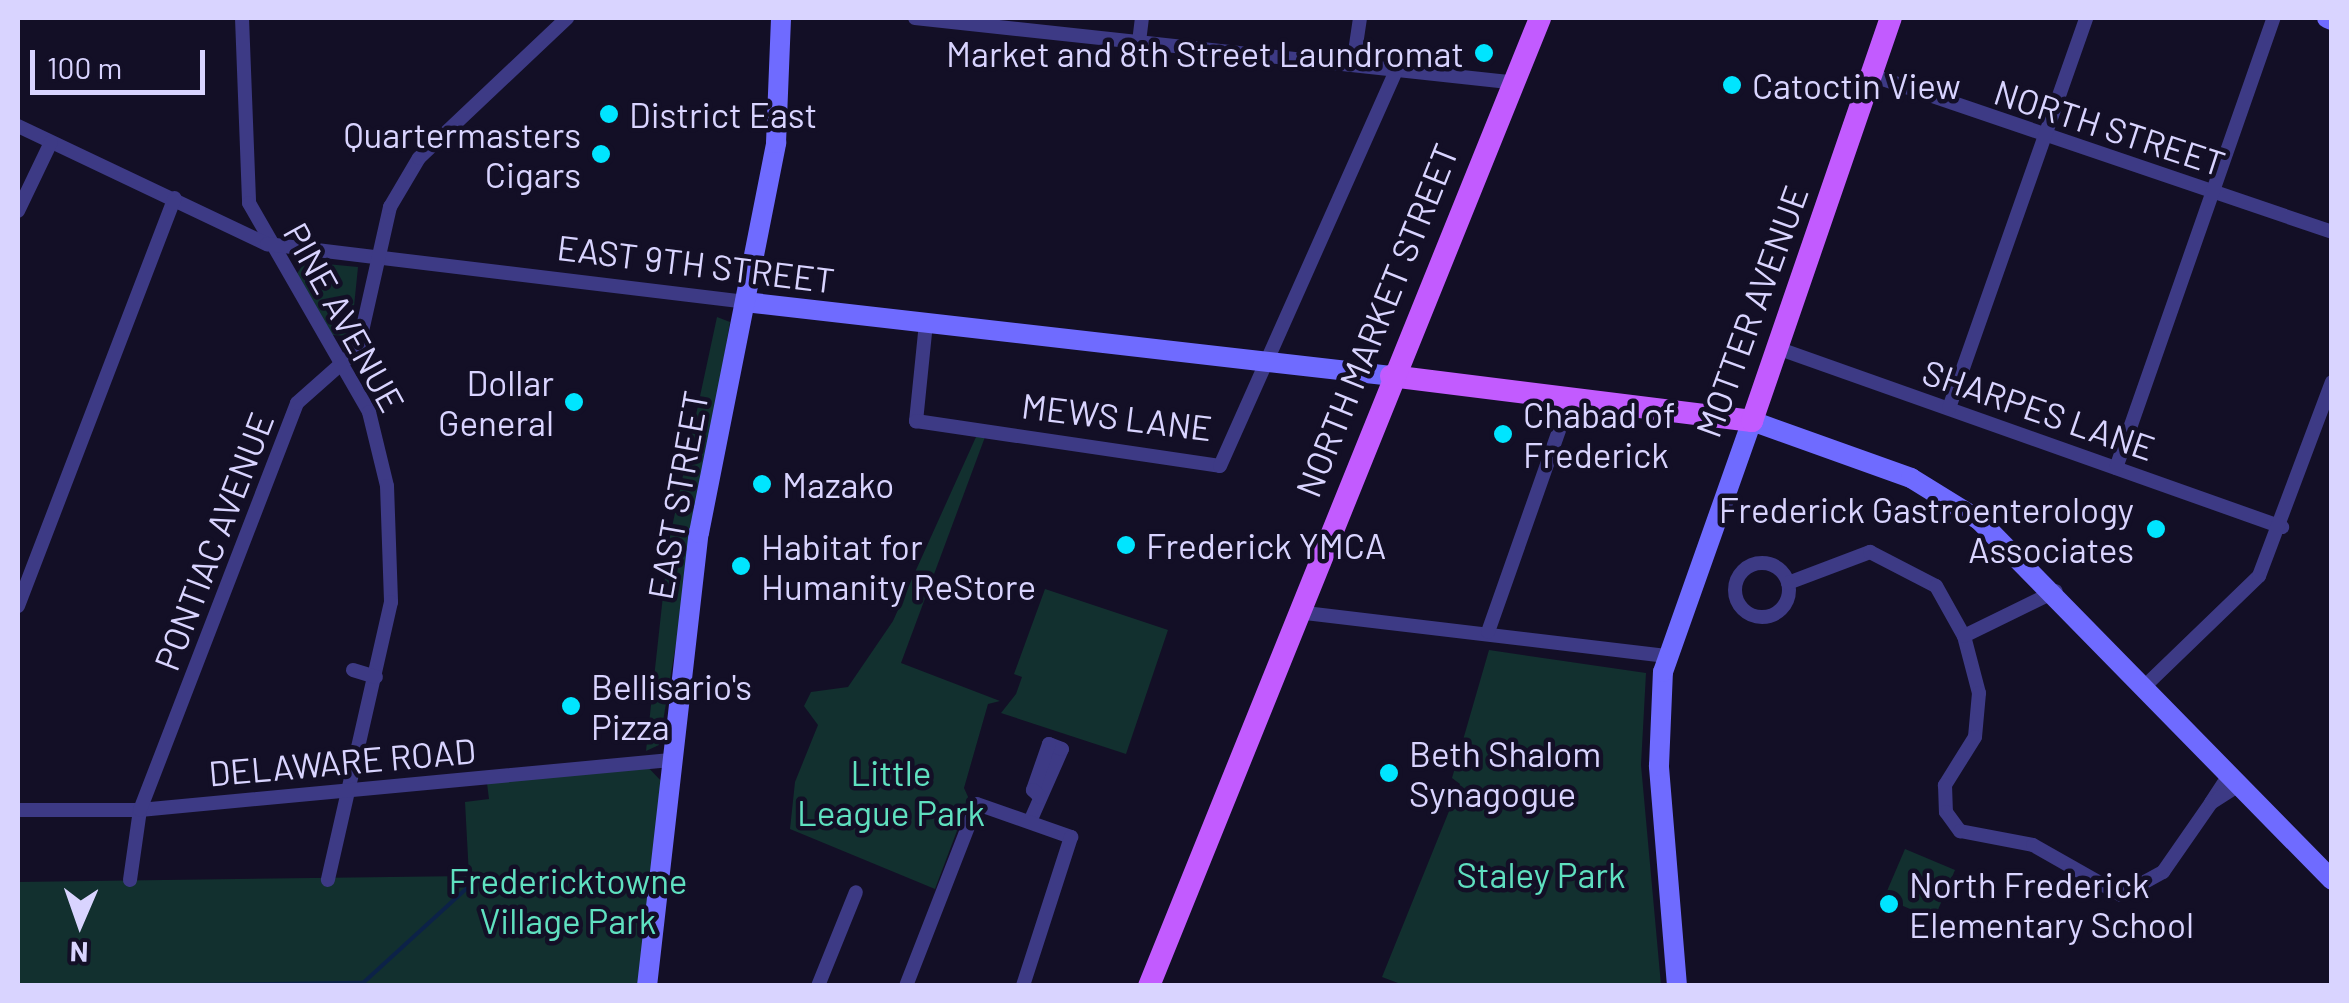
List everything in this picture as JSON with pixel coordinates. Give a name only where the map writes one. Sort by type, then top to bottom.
[{"type":"main road","name":"EAST STREET","points":[[647,986],[699,533],[776,142],[782,18]]},
{"type":"main road","name":"NORTH MARKET STREET","points":[[1149,986],[1509,82],[1540,18]]},
{"type":"main road","name":"MOTTER AVENUE","points":[[1677,986],[1657,726],[1666,656],[1891,18]]},
{"type":"main road","name":"EAST 9TH STREET","points":[[745,302],[1391,376]]},
{"type":"main road","points":[[1391,376],[1752,421],[1948,498],[2050,585],[2332,880]]},
{"type":"street","name":"PINE AVENUE","points":[[242,18],[243,174],[267,244],[338,367],[369,412],[387,486],[391,602],[376,677],[342,792],[328,880]]},
{"type":"street","name":"PONTIAC AVENUE","points":[[130,880],[140,810],[298,403],[358,350],[374,256],[420,158],[566,18]]},
{"type":"street","points":[[915,18],[1509,82]]},
{"type":"street","points":[[1139,42],[1142,18]]},
{"type":"street","points":[[1354,65],[1360,18]]},
{"type":"street","points":[[1950,408],[2086,18]]},
{"type":"street","points":[[2116,468],[2274,18]]},
{"type":"street","name":"MEWS LANE","points":[[926,323],[916,420],[1220,466],[1261,360],[1398,70]]},
{"type":"street","name":"NORTH STREET","points":[[1871,75],[2332,232]]},
{"type":"street","name":"EAST 9TH STREET","points":[[18,126],[267,244],[745,302]]},
{"type":"street","points":[[18,211],[51,142]]},
{"type":"street","points":[[18,606],[175,198]]},
{"type":"street","name":"SHARPES LANE","points":[[1777,348],[2282,527]]},
{"type":"street","points":[[2146,685],[2258,576],[2282,527],[2332,382]]},
{"type":"street","points":[[1488,632],[1570,398]]},
{"type":"street","points":[[1788,582],[1834,560],[1884,555],[1936,586],[1964,636],[1980,716],[1944,798],[1960,831],[2033,845],[2121,895],[2162,872],[2211,802],[2234,780]]},
{"type":"street","points":[[1964,636],[2026,608],[2050,585]]},
{"type":"street","points":[[1297,612],[1666,656]]},
{"type":"street","points":[[353,670],[376,677]]},
{"type":"street","name":"DELAWARE ROAD","points":[[18,810],[140,810],[671,760]]},
{"type":"street","points":[[1032,818],[1040,797]]},
{"type":"street","points":[[906,986],[978,804],[1032,818],[1071,838],[1023,986]]},
{"type":"street","points":[[818,986],[856,892]]},
{"type":"green space","points":[[305,262],[358,267],[351,336],[332,335],[296,275]]},
{"type":"green space","points":[[717,317],[730,322],[659,745],[646,751],[669,541]]},
{"type":"green space","name":"Little League Park","points":[[976,437],[985,437],[901,663],[1000,701],[988,704],[964,788],[969,799],[935,889],[790,829],[795,782],[818,725],[804,706],[811,692],[848,687],[893,621]]},
{"type":"green space","points":[[1045,589],[1168,630],[1126,754],[1001,713],[1016,694],[1022,677],[1014,674]]},
{"type":"green space","name":"Staley Park","points":[[1489,650],[1646,673],[1641,765],[1661,985],[1406,986],[1382,977],[1460,784],[1452,778]]},
{"type":"green space","name":"Fredericktowne Village Park","points":[[643,762],[663,783],[645,985],[18,985],[18,882],[469,876],[465,802],[489,799],[486,775]]},
{"type":"green space","points":[[1905,849],[1955,870],[1934,919],[1884,898]]},
{"type":"waterway","points":[[103,986],[363,983],[468,887]]},
{"type":"place","name":"Market and 8th Street Laundromat","points":[[1484,53]]},
{"type":"place","name":"Catoctin View","points":[[1732,85]]},
{"type":"place","name":"District East","points":[[609,114]]},
{"type":"place","name":"Quartermasters Cigars","points":[[601,154]]},
{"type":"place","name":"Dollar General","points":[[574,402]]},
{"type":"place","name":"Chabad of Frederick","points":[[1503,434]]},
{"type":"place","name":"Mazako","points":[[762,484]]},
{"type":"place","name":"Frederick Gastroenterology Associates","points":[[2156,529]]},
{"type":"place","name":"Frederick YMCA","points":[[1126,545]]},
{"type":"place","name":"Habitat for Humanity ReStore","points":[[741,566]]},
{"type":"place","name":"Bellisario's Pizza","points":[[571,706]]},
{"type":"place","name":"Beth Shalom Synagogue","points":[[1389,773]]},
{"type":"place","name":"North Frederick Elementary School","points":[[1889,904]]}]
